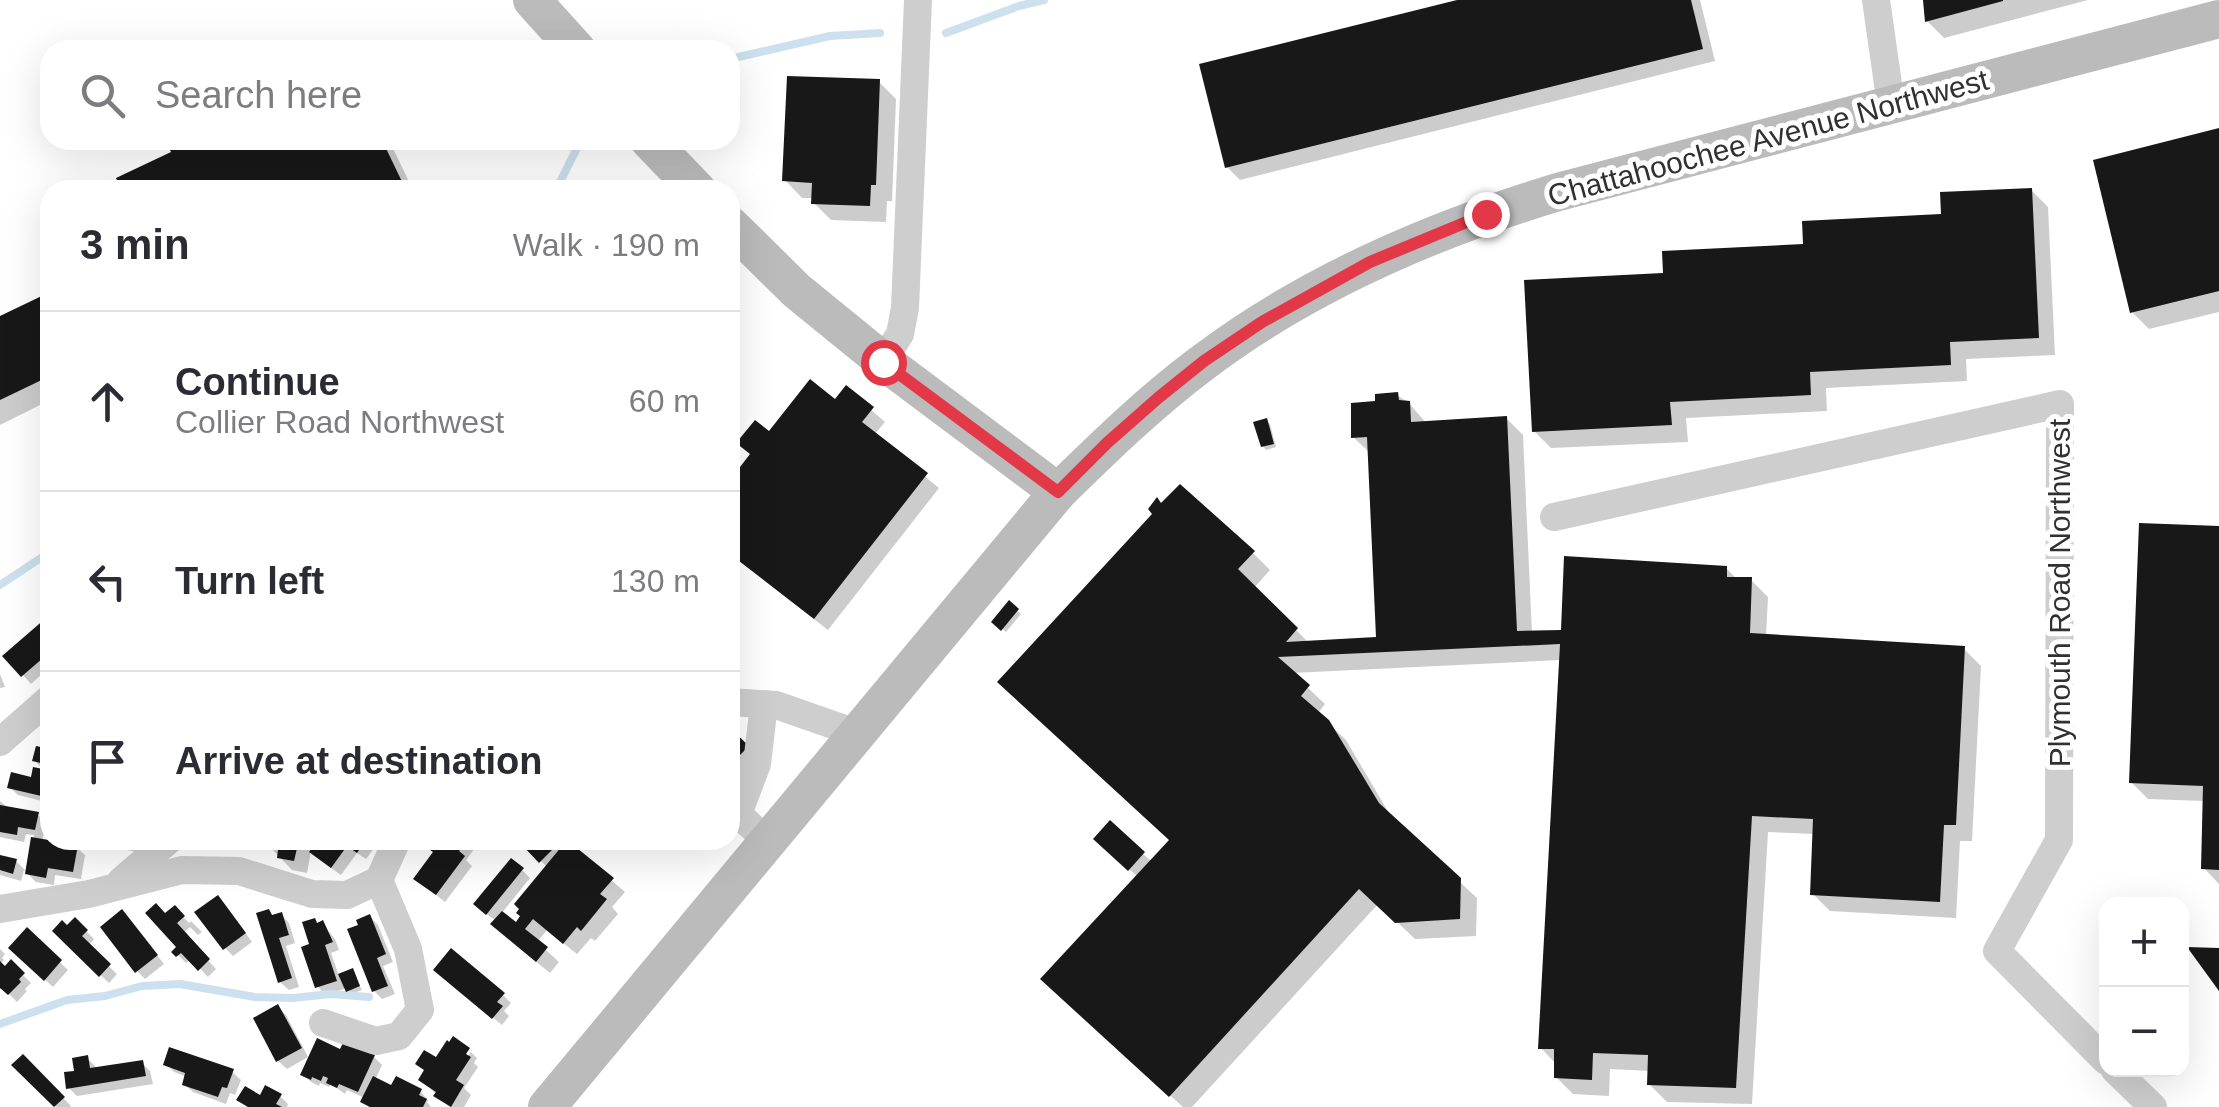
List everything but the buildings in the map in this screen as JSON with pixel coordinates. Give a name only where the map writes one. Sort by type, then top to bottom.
[{"type":"street","points":[[532,0],[568,40]]},
{"type":"street","points":[[883,362],[900,334],[905,308],[918,0]]},
{"type":"street","points":[[1876,0],[1891,105]]},
{"type":"street","name":"Chattahoochee Avenue Northwest","points":[[547,1107],[1058,492],[1107,443],[1204,361],[1262,322],[1370,262],[1486,214],[1546,195],[2219,19]]},
{"type":"street","points":[[659,150],[688,180]]},
{"type":"street","points":[[740,236],[797,290],[883,362],[1058,492]]},
{"type":"street","name":"Plymouth Road Northwest","points":[[1554,517],[2060,404],[2059,840],[1997,950],[2099,1053]]},
{"type":"street","points":[[740,703],[776,704],[856,732]]},
{"type":"street","points":[[740,809],[758,764],[764,704]]},
{"type":"street","points":[[0,742],[40,707]]},
{"type":"street","points":[[740,816],[767,841]]},
{"type":"street","points":[[114,887],[157,850]]},
{"type":"street","points":[[0,909],[182,870],[239,871],[312,894],[348,896],[379,880],[393,850]]},
{"type":"street","points":[[323,1023],[376,1042],[399,1036],[420,1010],[408,949],[379,880]]},
{"type":"street","points":[[2123,1077],[2153,1107]]},
{"type":"waterway","points":[[946,33],[1044,0]]},
{"type":"waterway","points":[[740,57],[830,36],[880,33]]},
{"type":"waterway","points":[[561,180],[576,150]]},
{"type":"waterway","points":[[0,585],[40,559]]},
{"type":"waterway","points":[[0,1024],[67,1000],[105,996],[142,986],[180,984],[255,997],[369,997]]},
{"type":"route","points":[[883,362],[1058,492],[1158,398],[1262,322],[1370,262],[1486,214]]}]
